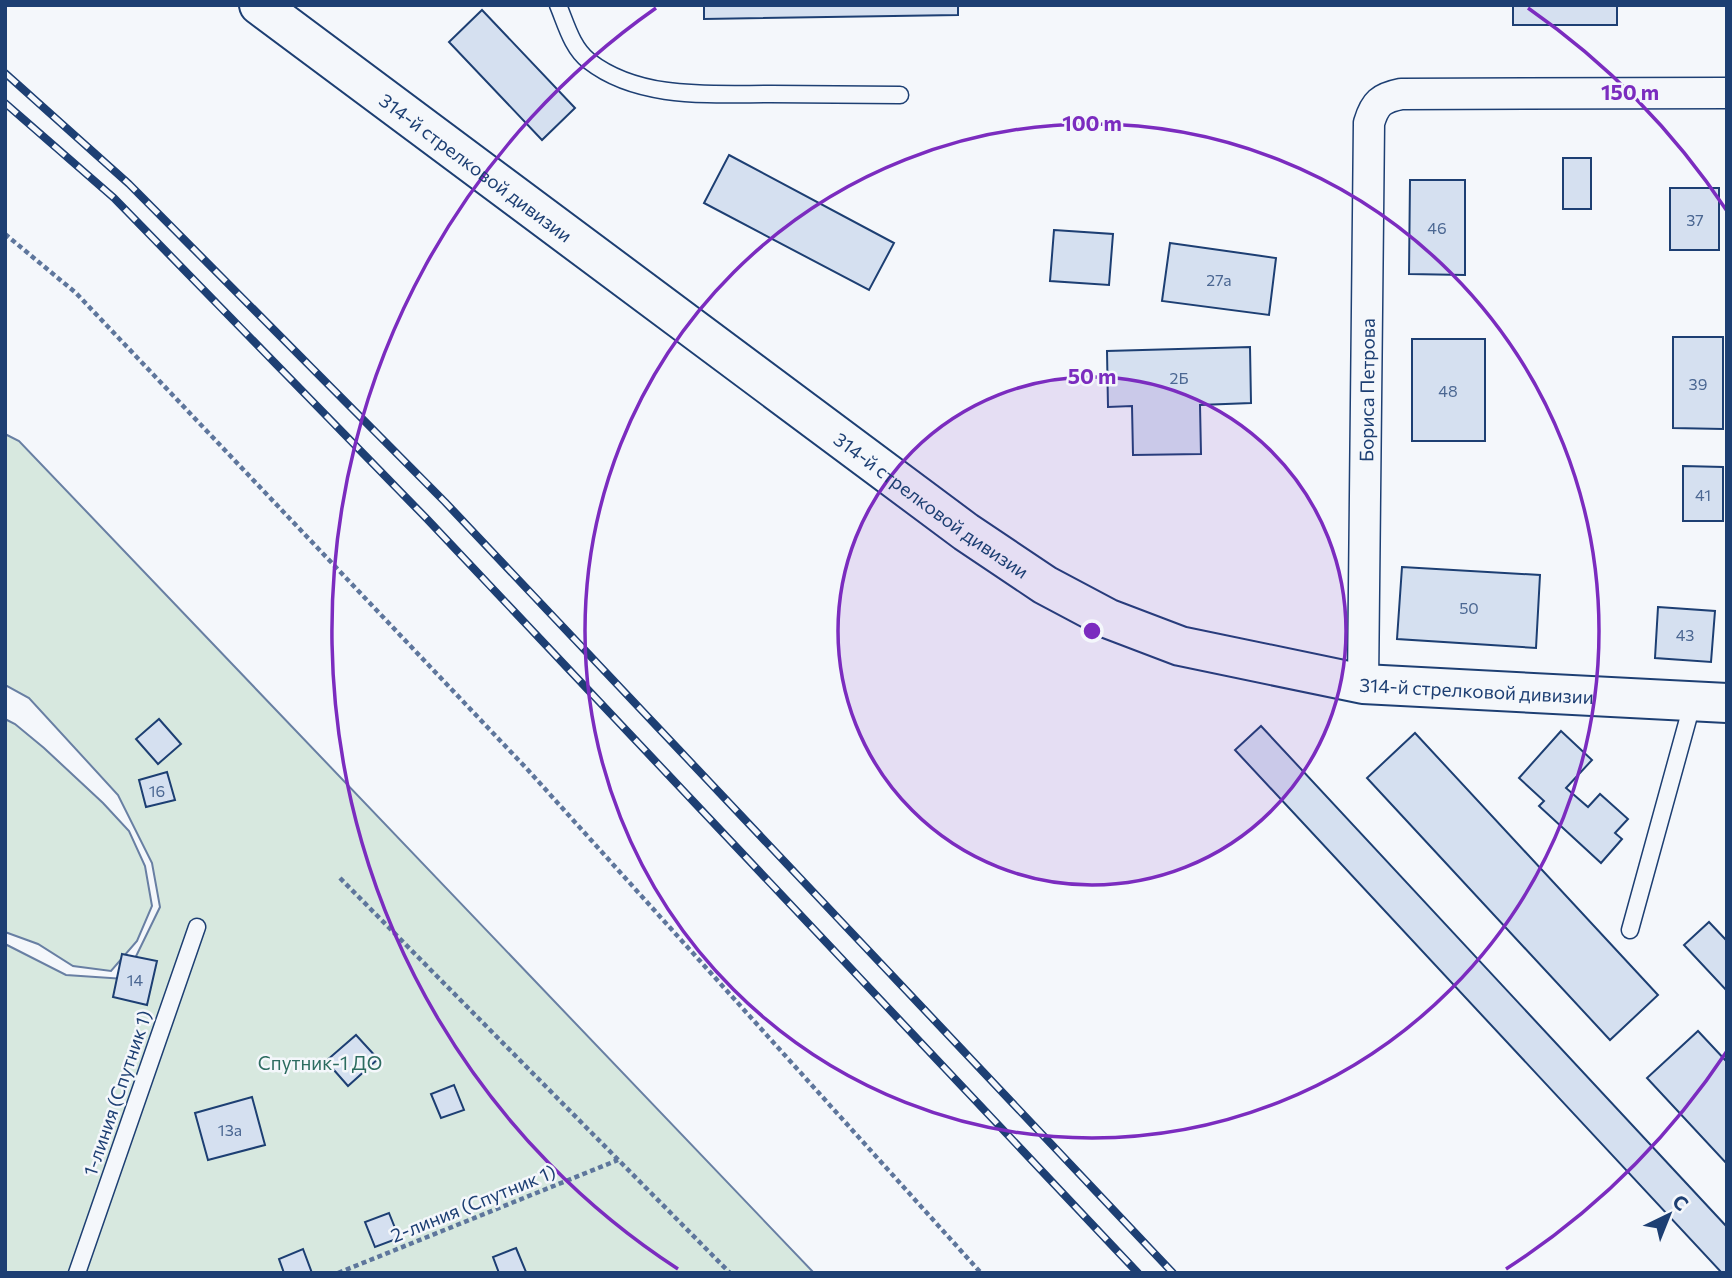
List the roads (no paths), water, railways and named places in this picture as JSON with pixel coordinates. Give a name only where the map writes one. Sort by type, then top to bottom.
[{"type":"street","name":"314-й стрелковой дивизии","points":[[259,5],[954,523],[1045,585],[1109,619],[1180,646],[1363,684],[1710,702]]},
{"type":"street","name":"Бориса Петрова","points":[[1363,684],[1369,123],[1373,111],[1380,101],[1401,94],[1727,93]]},
{"type":"lane","points":[[558,5],[571,38],[586,59],[608,74],[642,85],[678,93],[900,95]]},
{"type":"lane","points":[[1630,930],[1710,702]]},
{"type":"lane","name":"1-линия (Спутник 1)","points":[[77,1273],[197,927]]},
{"type":"railway","points":[[5,73],[129,184],[445,502],[1173,1273]]},
{"type":"railway","points":[[5,103],[114,198],[427,519],[1138,1273]]},
{"type":"park label","name":"Спутник-1 ДО","points":[[320,1062]]}]
